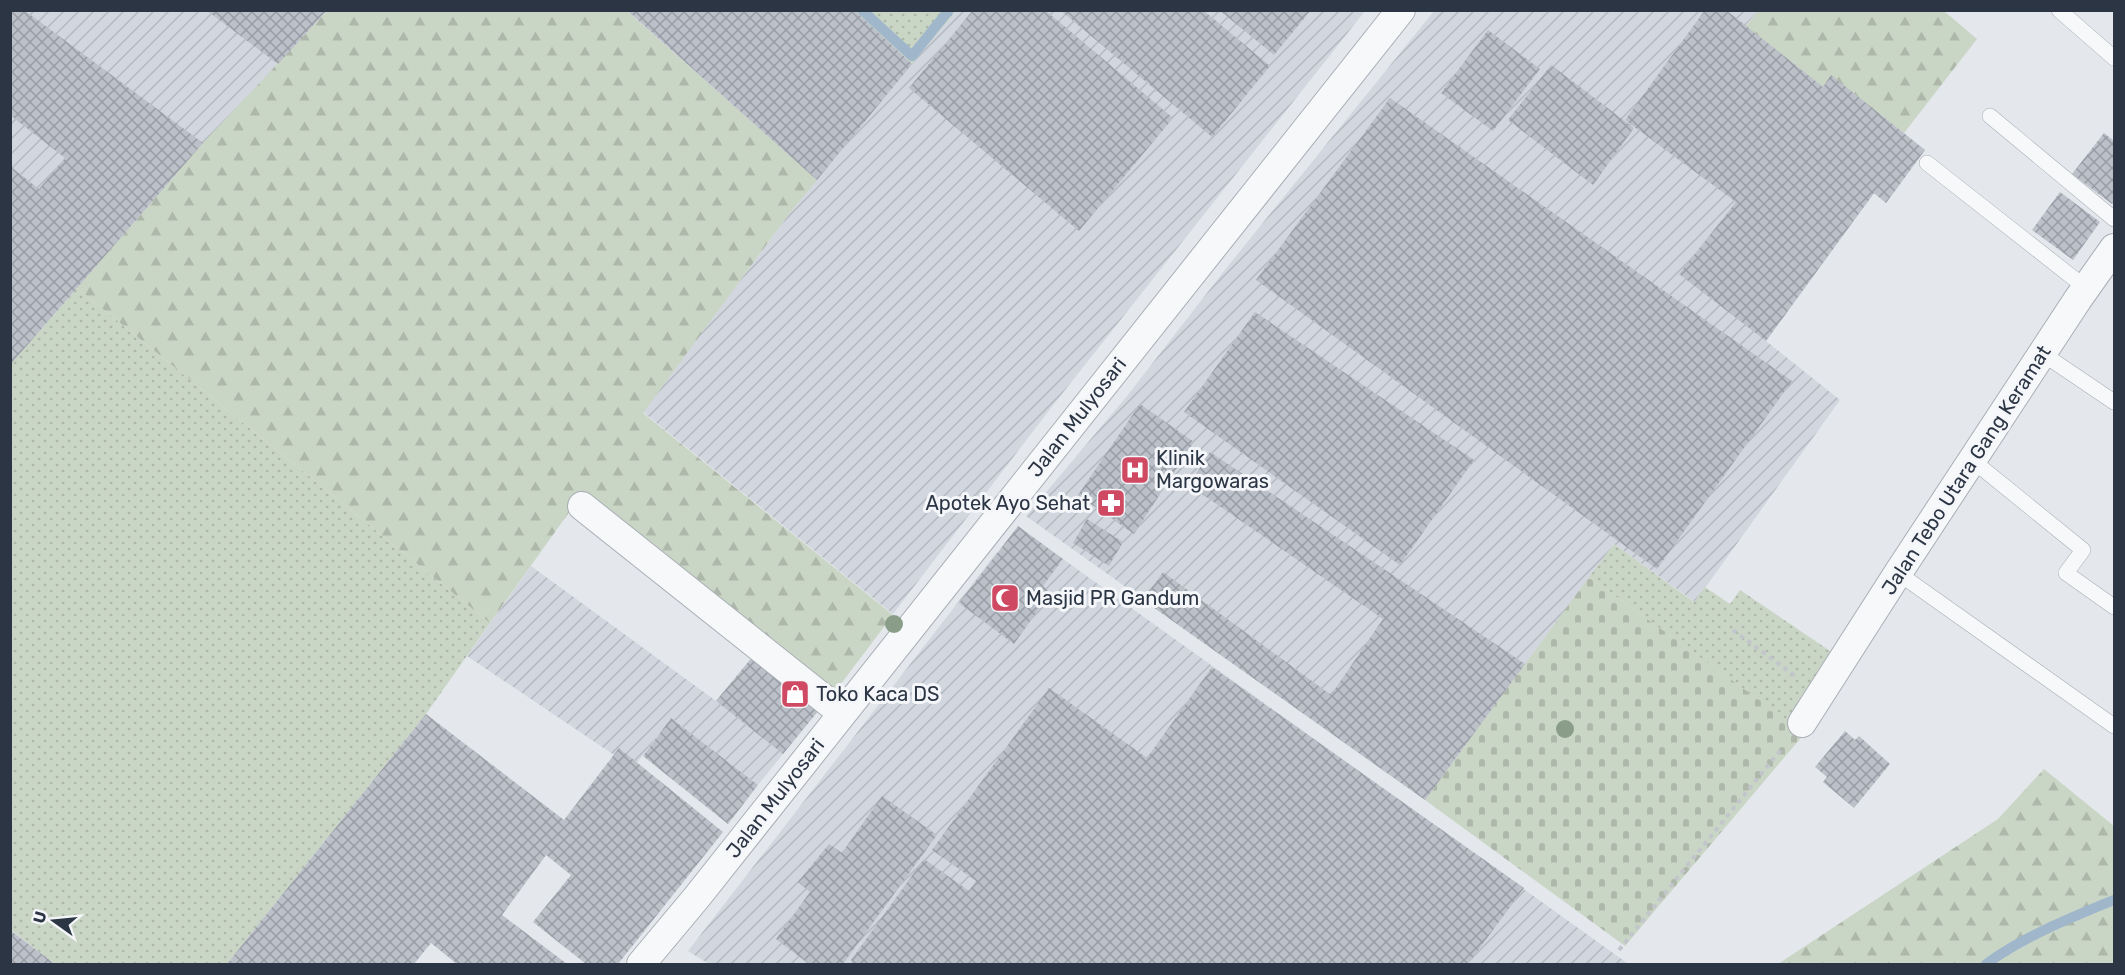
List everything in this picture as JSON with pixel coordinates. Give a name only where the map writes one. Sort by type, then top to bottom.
[{"type":"street","name":"Jalan Mulyosari","points":[[641,964],[704,888],[1401,10]]},
{"type":"street","name":"Jalan Tebo Utara Gang Keramat","points":[[1802,723],[1972,460],[2115,248]]},
{"type":"street","points":[[582,506],[842,713]]},
{"type":"lane","points":[[2059,10],[2115,58]]},
{"type":"lane","points":[[1990,116],[2115,219]]},
{"type":"lane","points":[[1928,163],[2086,288]]},
{"type":"lane","points":[[2043,354],[2115,402]]},
{"type":"lane","points":[[1972,460],[2084,550],[2066,573],[2115,607]]},
{"type":"lane","points":[[1898,573],[2115,726]]},
{"type":"path","points":[[1733,630],[1821,694]]},
{"type":"path","points":[[1619,950],[1802,723]]},
{"type":"shaded area","points":[[11,11],[327,11],[77,288],[11,365]]},
{"type":"shaded area","points":[[627,11],[1365,11],[1054,404],[893,614],[643,412],[816,180]]},
{"type":"shaded area","points":[[1434,11],[1758,11],[1746,25],[1823,86],[1831,75],[1925,150],[1886,203],[1874,193],[1766,341],[1840,400],[1695,602],[1614,544],[1425,800],[1026,516],[1127,396],[1228,266]]},
{"type":"shaded area","points":[[997,552],[1043,586],[1063,559],[1627,963],[709,964],[688,951]]},
{"type":"shaded area","points":[[531,566],[716,701],[783,754],[758,785],[671,718],[637,763],[619,748],[614,755],[467,656]]},
{"type":"green space","points":[[327,11],[627,11],[817,180],[789,214],[643,413],[893,615],[831,697],[580,497],[490,623],[77,288],[203,143]]},
{"type":"green space","points":[[854,11],[956,11],[912,64]]},
{"type":"green space","points":[[1758,11],[1944,11],[1977,39],[1904,133],[1831,76],[1823,87],[1746,26]]},
{"type":"green space","points":[[77,288],[490,623],[426,714],[227,964],[55,964],[11,930],[10,365]]},
{"type":"green space","points":[[1614,544],[1694,602],[1705,587],[1730,604],[1740,590],[1836,655],[1790,723],[1589,577]]},
{"type":"green space","points":[[1589,577],[1805,733],[1625,946],[1425,800]]},
{"type":"green space","points":[[2044,769],[2114,826],[2114,964],[1778,964],[1998,819]]},
{"type":"building","points":[[10,10],[24,10],[203,143],[10,365],[10,166],[39,189],[65,158],[10,115]]},
{"type":"building","points":[[206,10],[327,10],[278,64]]},
{"type":"building","points":[[627,10],[854,10],[912,64],[817,180]]},
{"type":"building","points":[[973,10],[1045,10],[1173,118],[1079,231],[909,88]]},
{"type":"building","points":[[1060,10],[1203,10],[1270,66],[1212,137]]},
{"type":"building","points":[[1219,10],[1311,10],[1274,55]]},
{"type":"building","points":[[1705,10],[1726,10],[1823,87],[1831,75],[1925,150],[1886,203],[1874,193],[1766,341],[1679,274],[1736,202],[1625,120]]},
{"type":"building","points":[[1488,30],[1540,69],[1493,131],[1441,93]]},
{"type":"building","points":[[1551,65],[1634,128],[1593,185],[1508,120]]},
{"type":"building","points":[[1390,98],[1792,381],[1657,569],[1256,280]]},
{"type":"building","points":[[2104,133],[2114,141],[2114,201],[2112,204],[2072,174]]},
{"type":"building","points":[[2060,192],[2100,222],[2073,260],[2032,230]]},
{"type":"building","points":[[1255,312],[1474,460],[1400,565],[1184,412]]},
{"type":"building","name":"Klinik Margowaras","points":[[1140,404],[1194,442],[1134,534],[1078,495]]},
{"type":"building","points":[[1210,452],[1525,664],[1425,800],[1143,600],[1163,572],[1331,695],[1383,619],[1189,485]]},
{"type":"building","points":[[1087,519],[1123,542],[1109,566],[1073,543]]},
{"type":"building","name":"Masjid PR Gandum","points":[[1018,526],[1063,559],[1043,586],[1050,593],[1014,644],[959,603]]},
{"type":"building","points":[[758,650],[824,704],[783,754],[716,701]]},
{"type":"building","points":[[1212,667],[1524,888],[1468,964],[855,964],[851,960],[924,859],[969,891],[976,881],[932,850],[1049,688],[1147,758]]},
{"type":"building","points":[[426,714],[564,820],[619,748],[723,832],[618,964],[586,964],[533,922],[571,875],[546,855],[502,915],[567,964],[457,964],[431,943],[414,964],[227,964]]},
{"type":"building","points":[[671,718],[758,785],[728,824],[643,756]]},
{"type":"building","points":[[1845,731],[1855,740],[1859,736],[1890,764],[1854,808],[1823,782],[1827,777],[1815,767]]},
{"type":"building","points":[[882,796],[937,835],[843,964],[809,964],[776,939],[810,892],[798,882],[829,844],[842,853]]},
{"type":"building","points":[[10,930],[55,964],[10,964]]},
{"type":"waterway","points":[[862,10],[912,56],[949,10]]},
{"type":"waterway","points":[[1986,964],[2032,936],[2114,900]]},
{"type":"place","name":"Klinik Margowaras","points":[[1135,470]]},
{"type":"place","name":"Apotek Ayo Sehat","points":[[1111,503]]},
{"type":"place","name":"Masjid PR Gandum","points":[[1005,598]]},
{"type":"place","name":"Toko Kaca DS","points":[[795,694]]}]
